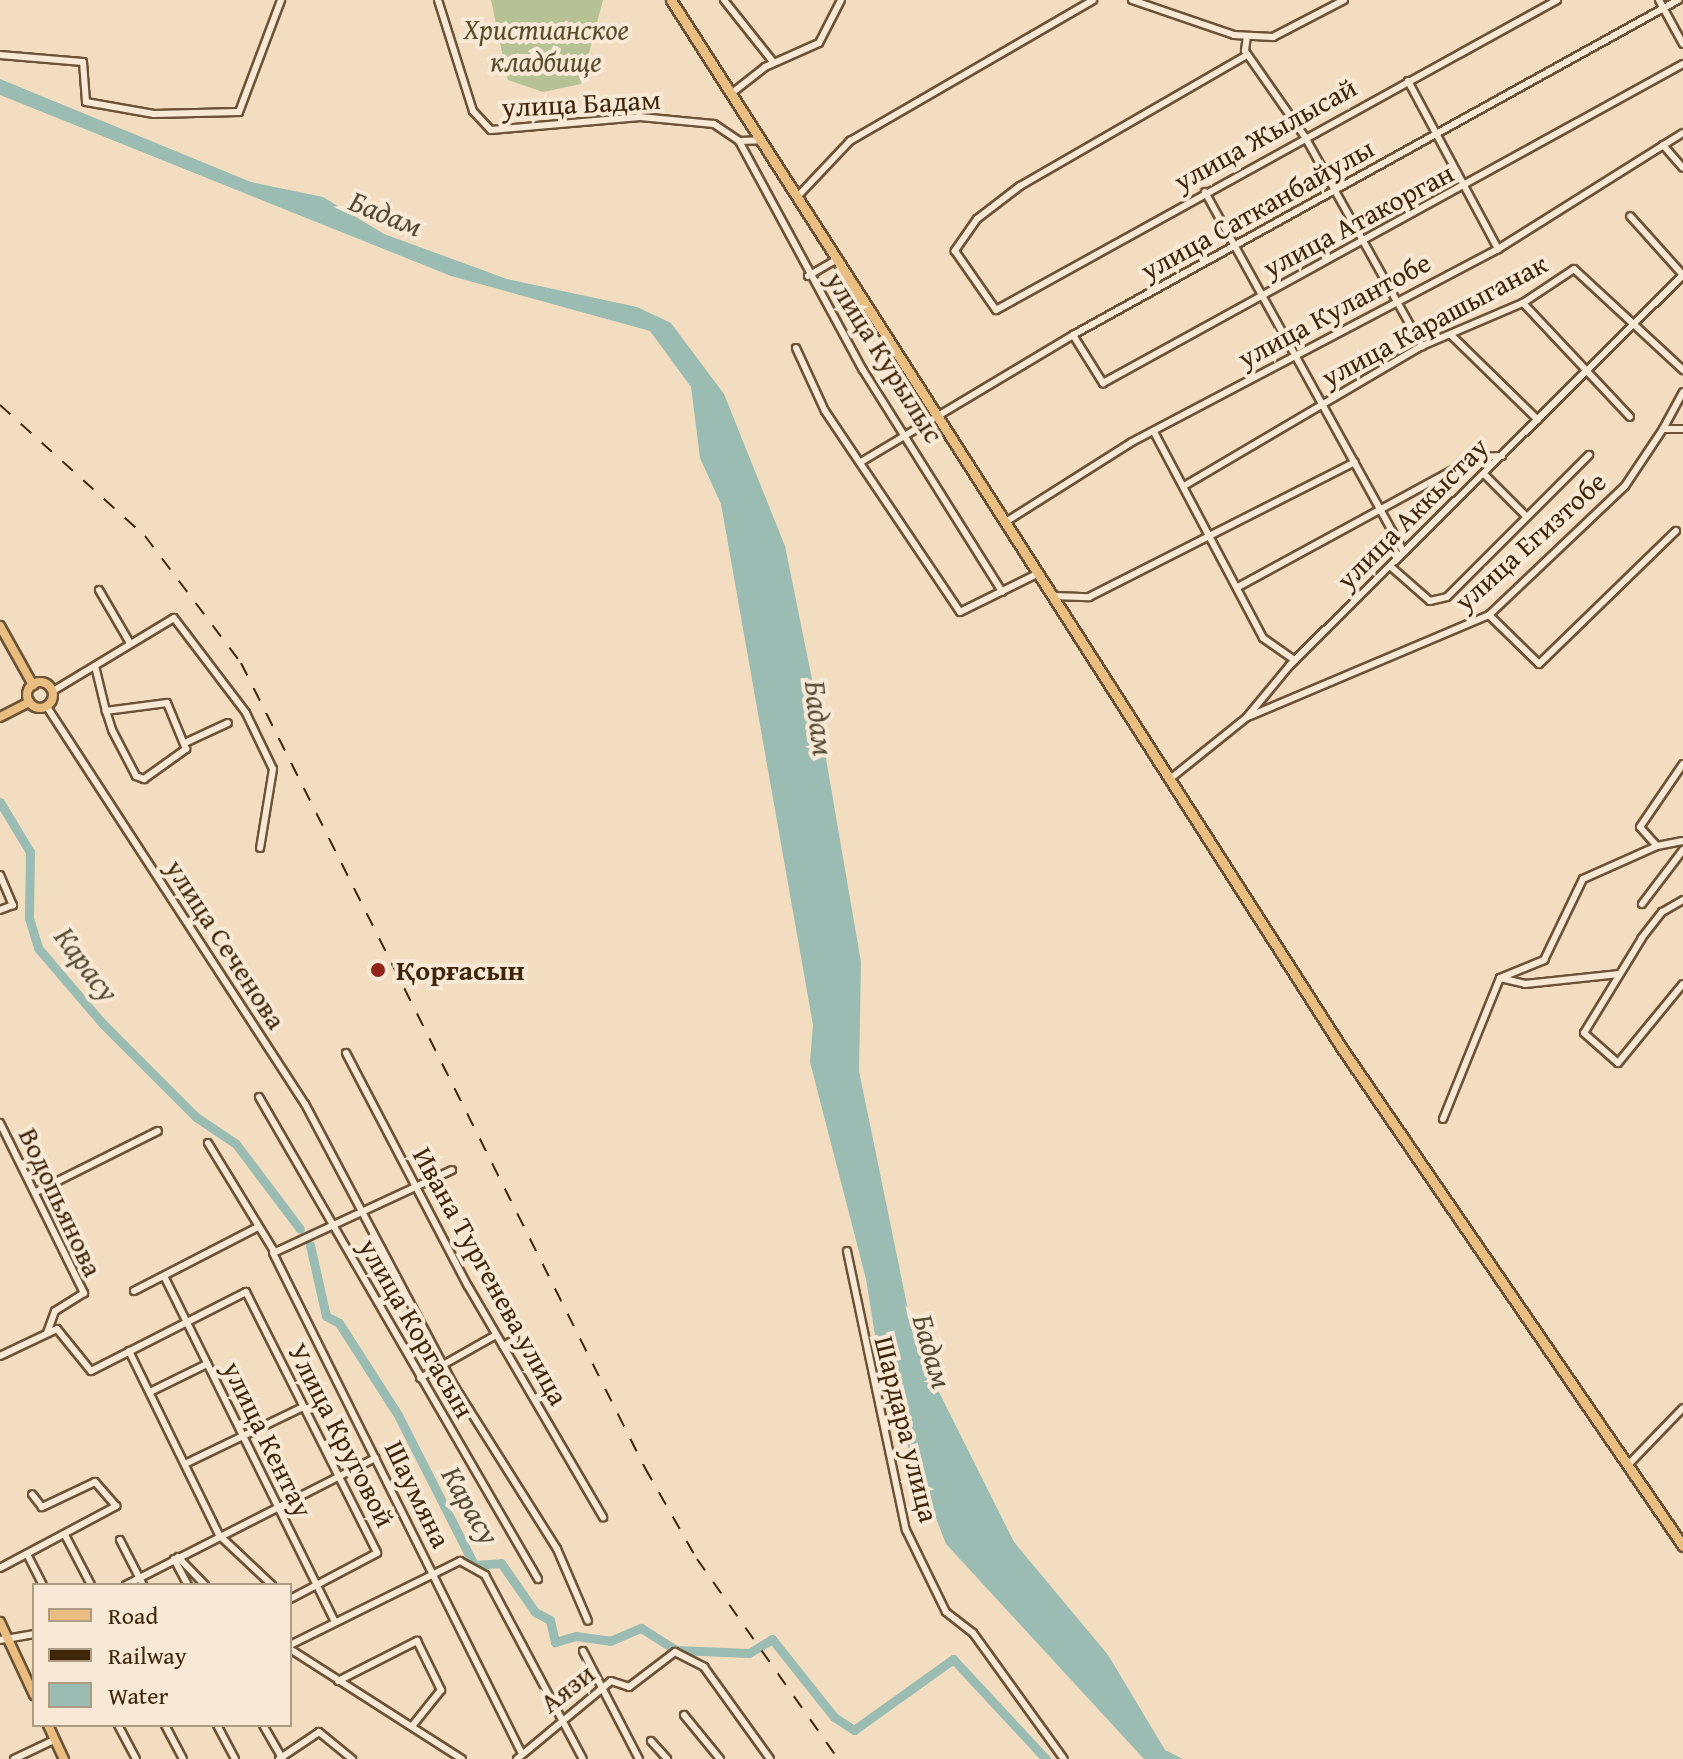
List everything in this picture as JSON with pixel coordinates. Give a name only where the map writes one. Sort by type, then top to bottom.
[{"type":"highway","points":[[671,0],[1004,523],[1477,1253],[1683,1546]]},
{"type":"main road","points":[[0,626],[33,685],[29,702]]},
{"type":"main road","points":[[0,717],[29,702],[47,707],[53,691],[33,685]]},
{"type":"main road","points":[[0,1622],[5,1640],[32,1691]]},
{"type":"main road","points":[[49,1727],[64,1759]]},
{"type":"street","points":[[0,55],[83,62],[86,102],[154,114],[239,112],[281,0]]},
{"type":"street","name":"улица Бадам","points":[[438,0],[473,111],[491,130],[640,117],[714,124],[739,141],[762,140]]},
{"type":"street","points":[[724,0],[774,63]]},
{"type":"street","points":[[729,7],[738,0]]},
{"type":"street","points":[[732,93],[774,63],[819,43],[841,0]]},
{"type":"street","points":[[798,196],[850,141],[1093,0]]},
{"type":"street","points":[[1132,0],[1247,36],[1273,37],[1344,0]]},
{"type":"street","points":[[1659,0],[1683,44]]},
{"type":"street","name":"улица Сатканбайулы","points":[[861,462],[1073,335],[1678,0]]},
{"type":"street","name":"улица Жылысай","points":[[1247,55],[1020,186],[977,219],[955,251],[996,310],[1552,1]]},
{"type":"street","points":[[1247,36],[1247,55],[1305,137],[1422,346]]},
{"type":"street","name":"улица Атакорган","points":[[1073,335],[1103,383],[1464,188],[1683,64]]},
{"type":"street","points":[[1408,81],[1433,137],[1498,249]]},
{"type":"street","name":"улица Кулантобе","points":[[1004,523],[1154,432],[1293,354],[1498,249],[1683,133]]},
{"type":"street","name":"улица Курылыс","points":[[739,141],[808,276],[908,432],[1002,592]]},
{"type":"street","points":[[1663,145],[1683,168]]},
{"type":"street","points":[[1205,192],[1404,552]]},
{"type":"street","points":[[1630,216],[1683,275]]},
{"type":"street","points":[[808,276],[838,259]]},
{"type":"street","name":"улица Карашыганак","points":[[1184,486],[1422,346],[1452,336],[1523,303],[1580,268],[1683,370]]},
{"type":"street","name":"улица Аккыстау","points":[[1170,779],[1247,717],[1295,660],[1683,275]]},
{"type":"street","points":[[1523,303],[1630,417]]},
{"type":"street","points":[[1452,336],[1538,420]]},
{"type":"street","points":[[796,348],[825,411],[960,612],[1039,573]]},
{"type":"street","name":"улица Егизтобе","points":[[1247,717],[1489,615],[1625,486],[1663,429],[1683,392]]},
{"type":"street","points":[[1663,429],[1683,429]]},
{"type":"street","points":[[1154,432],[1263,638],[1295,660]]},
{"type":"street","points":[[1390,566],[1430,601],[1447,597],[1525,515],[1589,455]]},
{"type":"street","points":[[1238,587],[1476,457],[1502,456]]},
{"type":"street","points":[[1053,596],[1089,597],[1355,462]]},
{"type":"street","points":[[1484,474],[1525,515]]},
{"type":"street","points":[[1489,615],[1539,664],[1676,531]]},
{"type":"street","points":[[99,590],[130,643]]},
{"type":"street","points":[[53,691],[164,619],[183,627],[259,733],[275,789],[260,848]]},
{"type":"street","points":[[95,666],[106,711],[140,780],[182,754],[187,742],[228,723]]},
{"type":"street","points":[[106,711],[167,703],[187,742]]},
{"type":"street","name":"улица Сеченова","points":[[47,707],[305,1104],[444,1367],[557,1549],[588,1621]]},
{"type":"street","points":[[1657,846],[1640,827],[1683,764]]},
{"type":"street","points":[[1443,1119],[1500,978],[1544,960],[1583,879],[1657,846],[1683,841]]},
{"type":"street","points":[[1642,904],[1683,850]]},
{"type":"street","points":[[0,875],[13,905],[0,910]]},
{"type":"street","points":[[1683,900],[1662,912],[1619,974],[1584,1033],[1612,1064],[1683,984]]},
{"type":"street","points":[[1500,978],[1525,984],[1619,974]]},
{"type":"street","name":"Ивана Тургенева улица","points":[[346,1053],[496,1335],[603,1517]]},
{"type":"street","name":"улица Коргасын","points":[[259,1097],[538,1579]]},
{"type":"street","name":"Водопьянова","points":[[0,1123],[38,1191],[84,1293],[55,1311],[47,1333]]},
{"type":"street","points":[[38,1191],[158,1131]]},
{"type":"street","name":"Шаумяна","points":[[208,1143],[274,1254],[432,1571],[519,1756]]},
{"type":"street","points":[[274,1254],[332,1223],[452,1170]]},
{"type":"street","points":[[134,1291],[258,1227]]},
{"type":"street","name":"Шардара улица","points":[[847,1251],[906,1530],[946,1612],[973,1633],[1064,1759]]},
{"type":"street","name":"улица Кентау","points":[[164,1276],[335,1622]]},
{"type":"street","name":"Улица Круговой","points":[[185,1320],[246,1292],[377,1553],[292,1598]]},
{"type":"street","points":[[0,1356],[57,1329],[91,1371],[185,1320]]},
{"type":"street","points":[[420,1378],[496,1335]]},
{"type":"street","points":[[503,1346],[515,1339]]},
{"type":"street","points":[[129,1351],[219,1535],[270,1583]]},
{"type":"street","points":[[150,1392],[207,1364]]},
{"type":"street","points":[[185,1464],[303,1407]]},
{"type":"street","points":[[1628,1465],[1683,1408]]},
{"type":"street","points":[[120,1540],[141,1582],[176,1558],[219,1535],[375,1458]]},
{"type":"street","points":[[0,1568],[116,1506],[95,1482],[42,1507],[32,1494]]},
{"type":"street","points":[[65,1535],[90,1583]]},
{"type":"street","points":[[27,1554],[42,1583]]},
{"type":"street","points":[[176,1558],[187,1583]]},
{"type":"street","points":[[176,1558],[203,1583]]},
{"type":"street","points":[[292,1646],[432,1571],[460,1561],[485,1575],[558,1724],[583,1759]]},
{"type":"street","points":[[5,1640],[32,1634]]},
{"type":"street","points":[[338,1681],[417,1641],[441,1690],[413,1725]]},
{"type":"street","points":[[292,1648],[462,1759]]},
{"type":"street","points":[[583,1651],[639,1759]]},
{"type":"street","name":"Аязи","points":[[519,1756],[600,1688],[615,1678],[635,1684],[675,1652],[691,1654],[721,1686],[770,1759]]},
{"type":"street","points":[[684,1715],[720,1759]]},
{"type":"street","points":[[119,1727],[136,1759]]},
{"type":"street","points":[[166,1727],[183,1759]]},
{"type":"street","points":[[218,1727],[235,1759]]},
{"type":"street","points":[[264,1727],[281,1758],[319,1732],[352,1759]]},
{"type":"street","points":[[14,1759],[54,1740]]},
{"type":"street","points":[[651,1741],[667,1759]]},
{"type":"green space","name":"Христианское кладбище","points":[[491,0],[603,0],[581,84],[543,92],[508,80]]},
{"type":"water","points":[[0,79],[251,182],[323,197],[384,234],[507,279],[637,307],[671,323],[724,394],[785,546],[814,689],[861,962],[859,1071],[915,1344],[1014,1542],[1108,1655],[1165,1750],[1183,1759],[1144,1759],[946,1544],[882,1380],[866,1279],[810,1062],[813,1025],[721,504],[700,458],[691,387],[650,331],[451,276],[0,95]]},
{"type":"waterway","name":"Карасу","points":[[0,802],[30,852],[29,918],[38,948],[103,1024],[196,1117],[236,1144],[300,1229]]},
{"type":"waterway","name":"Карасу","points":[[310,1245],[326,1316],[339,1323],[398,1415],[474,1565],[501,1563],[535,1612],[550,1620],[555,1642],[576,1636],[610,1641],[641,1628],[676,1650],[749,1653],[772,1639],[834,1717],[854,1730],[953,1659],[1046,1759]]},
{"type":"railway","points":[[0,405],[145,536],[241,663],[645,1468],[697,1559],[838,1759]]},
{"type":"place","name":"Қорғасын","points":[[378,970]]},
{"type":"water label","name":"Бадам","points":[[386,213]]},
{"type":"water label","name":"Бадам","points":[[820,718]]},
{"type":"water label","name":"Бадам","points":[[933,1351]]}]
